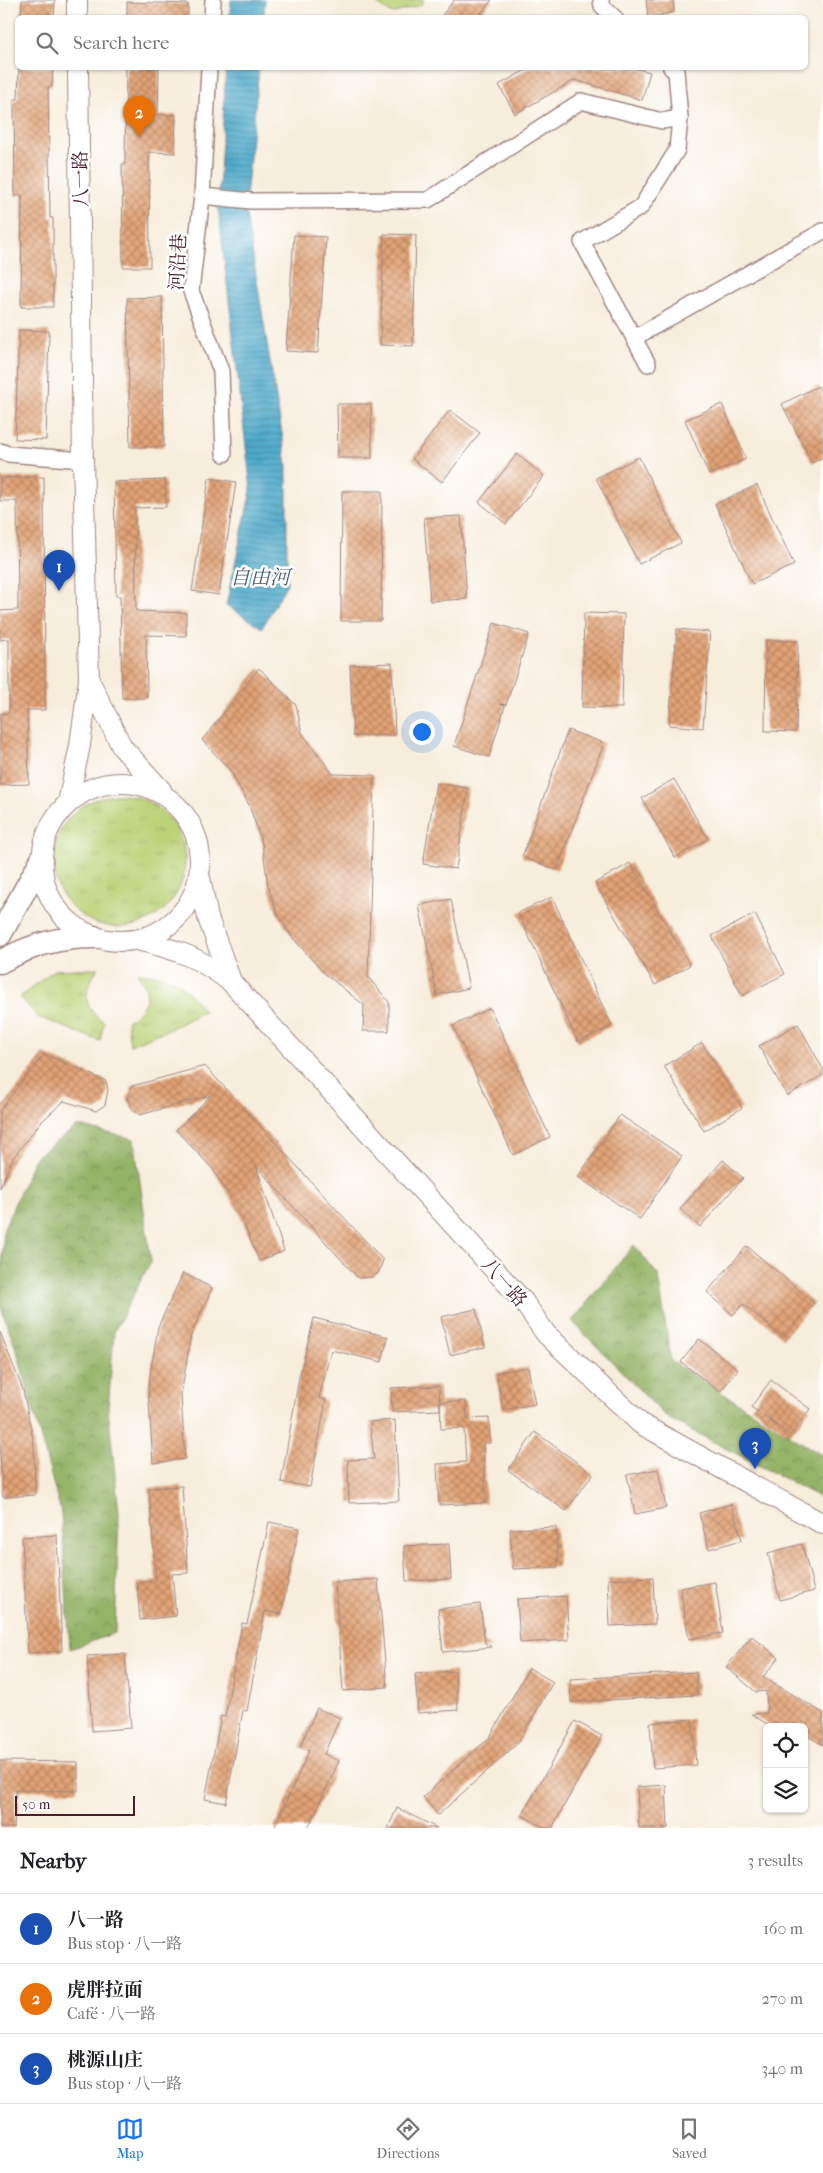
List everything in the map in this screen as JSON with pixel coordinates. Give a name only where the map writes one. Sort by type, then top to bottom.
[{"type":"main road","points":[[77,0],[77,15]]},
{"type":"main road","name":"八一路","points":[[68,803],[80,745],[89,680],[83,460],[78,70]]},
{"type":"main road","points":[[89,680],[122,747],[186,816],[200,848],[200,876],[208,918],[232,983]]},
{"type":"main road","points":[[94,937],[70,924],[49,895],[42,861],[44,841],[57,815],[68,803],[88,790],[114,782],[147,786],[168,797]]},
{"type":"main road","points":[[0,935],[42,861]]},
{"type":"main road","points":[[0,962],[34,945],[68,937],[94,937],[118,942],[137,940],[159,933],[176,920],[191,900],[200,876]]},
{"type":"main road","points":[[137,940],[185,953],[210,965],[232,983]]},
{"type":"main road","name":"八一路","points":[[232,983],[523,1301],[546,1334],[641,1424],[823,1524]]},
{"type":"street","points":[[212,15],[213,0]]},
{"type":"street","points":[[601,0],[602,6],[612,15]]},
{"type":"street","name":"河沿巷","points":[[209,70],[208,198],[191,291],[221,371],[224,454]]},
{"type":"street","points":[[648,364],[582,242],[641,207],[677,150],[680,118],[676,72],[674,70]]},
{"type":"street","points":[[208,198],[251,200],[428,200],[581,101],[662,121],[680,118]]},
{"type":"street","points":[[634,338],[823,231]]},
{"type":"street","points":[[0,451],[8,454],[83,460]]},
{"type":"green space","points":[[372,0],[424,0],[421,5],[392,14]]},
{"type":"green space","points":[[119,795],[132,796],[144,800],[166,814],[180,836],[184,848],[184,874],[180,886],[166,908],[144,922],[132,926],[119,927],[106,926],[94,922],[72,908],[58,886],[54,874],[53,861],[54,848],[58,836],[72,814],[94,800],[106,796]]},
{"type":"green space","points":[[98,968],[90,983],[87,997],[91,1009],[104,1022],[100,1041],[38,1017],[20,997],[54,970]]},
{"type":"green space","points":[[137,973],[161,976],[176,981],[204,1011],[170,1029],[130,1045],[127,1021],[139,1011],[146,1000],[147,994],[142,980]]},
{"type":"green space","points":[[78,1126],[134,1139],[151,1261],[114,1332],[108,1409],[119,1512],[115,1633],[70,1649],[61,1512],[17,1351],[0,1305],[4,1228],[35,1157]]},
{"type":"green space","points":[[634,1245],[658,1275],[671,1361],[823,1456],[823,1499],[666,1417],[572,1321]]},
{"type":"water","points":[[231,0],[265,0],[264,15],[229,15]]},
{"type":"water","name":"自由河","points":[[226,70],[259,70],[245,208],[287,464],[287,584],[262,628],[226,605],[251,490],[218,207]]},
{"type":"building","points":[[22,0],[55,0],[54,15],[21,15]]},
{"type":"building","points":[[454,0],[492,0],[480,15],[442,15]]},
{"type":"building","points":[[646,0],[673,0],[674,12],[661,15],[648,15]]},
{"type":"building","points":[[127,2],[188,4],[188,15],[127,15]]},
{"type":"building","points":[[19,70],[53,70],[52,87],[48,87],[50,218],[53,218],[53,307],[21,307],[22,195],[15,196],[14,99],[18,99]]},
{"type":"building","points":[[126,70],[159,70],[158,115],[176,115],[175,153],[149,152],[150,267],[123,267],[122,164],[125,164]]},
{"type":"building","points":[[525,70],[642,70],[650,72],[642,100],[575,80],[515,114],[499,85]]},
{"type":"building","points":[[384,234],[416,235],[413,346],[380,345]]},
{"type":"building","points":[[294,235],[326,237],[318,353],[286,351]]},
{"type":"building","points":[[162,297],[164,447],[130,447],[127,298]]},
{"type":"building","points":[[19,330],[49,331],[46,440],[15,439]]},
{"type":"building","points":[[818,386],[823,396],[823,457],[812,463],[782,404]]},
{"type":"building","points":[[337,404],[371,404],[372,458],[338,458]]},
{"type":"building","points":[[722,404],[746,459],[709,475],[685,420]]},
{"type":"building","points":[[450,410],[480,433],[442,482],[412,459]]},
{"type":"building","points":[[517,454],[544,476],[506,524],[479,502]]},
{"type":"building","points":[[639,457],[681,543],[639,564],[596,478]]},
{"type":"building","points":[[44,477],[45,710],[27,710],[29,784],[0,785],[0,714],[9,713],[9,639],[0,640],[0,611],[18,610],[17,501],[0,501],[0,478]]},
{"type":"building","points":[[209,478],[236,482],[219,595],[192,591]]},
{"type":"building","points":[[165,480],[166,507],[135,508],[136,611],[186,613],[186,636],[146,635],[147,698],[122,698],[120,596],[116,596],[114,482]]},
{"type":"building","points":[[757,485],[794,565],[752,584],[715,504]]},
{"type":"building","points":[[342,491],[382,491],[381,621],[341,621]]},
{"type":"building","points":[[461,516],[467,599],[430,601],[424,518]]},
{"type":"building","points":[[584,613],[624,614],[622,708],[582,707]]},
{"type":"building","points":[[494,623],[529,634],[506,705],[500,704],[505,706],[489,757],[454,746]]},
{"type":"building","points":[[677,629],[710,632],[703,728],[669,725]]},
{"type":"building","points":[[766,640],[798,641],[796,732],[765,731]]},
{"type":"building","points":[[392,663],[395,735],[353,736],[350,665]]},
{"type":"building","points":[[259,668],[296,705],[302,733],[333,774],[374,775],[368,977],[389,1002],[389,1031],[363,1031],[364,1005],[324,973],[292,937],[277,913],[268,885],[262,843],[249,805],[230,770],[202,740]]},
{"type":"building","points":[[568,730],[604,743],[557,870],[522,857]]},
{"type":"building","points":[[674,779],[708,839],[675,858],[642,798]]},
{"type":"building","points":[[436,783],[468,788],[456,869],[423,864]]},
{"type":"building","points":[[630,863],[690,965],[655,985],[595,883]]},
{"type":"building","points":[[552,897],[612,1026],[578,1042],[518,913]]},
{"type":"building","points":[[451,899],[469,988],[437,995],[419,905]]},
{"type":"building","points":[[755,914],[785,974],[742,996],[712,936]]},
{"type":"building","points":[[490,1008],[550,1137],[513,1155],[453,1026]]},
{"type":"building","points":[[798,1024],[823,1069],[823,1075],[787,1096],[759,1046]]},
{"type":"building","points":[[702,1043],[742,1108],[704,1131],[664,1066]]},
{"type":"building","points":[[44,1054],[106,1081],[108,1090],[105,1105],[96,1111],[64,1101],[40,1123],[13,1158],[0,1188],[0,1110]]},
{"type":"building","points":[[205,1066],[383,1260],[379,1272],[372,1277],[358,1278],[256,1166],[284,1251],[259,1261],[239,1212],[212,1168],[176,1130],[211,1095],[140,1115],[132,1109],[127,1098],[132,1086]]},
{"type":"building","points":[[620,1115],[682,1156],[640,1219],[578,1177]]},
{"type":"building","points":[[723,1160],[743,1178],[700,1227],[680,1209]]},
{"type":"building","points":[[747,1246],[814,1303],[783,1338],[743,1304],[733,1315],[707,1292]]},
{"type":"building","points":[[183,1273],[212,1288],[191,1335],[181,1395],[185,1459],[153,1463],[148,1387],[158,1327]]},
{"type":"building","points":[[476,1309],[485,1347],[450,1355],[441,1317]]},
{"type":"building","points":[[314,1318],[388,1337],[382,1362],[331,1350],[319,1398],[326,1400],[310,1487],[281,1482],[299,1378]]},
{"type":"building","points":[[0,1332],[23,1390],[34,1444],[35,1495],[3,1497],[0,1456]]},
{"type":"building","points":[[699,1339],[738,1369],[720,1392],[681,1362]]},
{"type":"building","points":[[528,1367],[535,1404],[503,1410],[496,1373]]},
{"type":"building","points":[[771,1380],[810,1409],[790,1435],[751,1407]]},
{"type":"building","points":[[439,1386],[440,1410],[392,1412],[391,1388]]},
{"type":"building","points":[[466,1401],[467,1419],[489,1418],[490,1443],[483,1443],[486,1503],[439,1505],[437,1464],[466,1462],[464,1428],[441,1429],[440,1402]]},
{"type":"building","points":[[395,1420],[399,1501],[349,1503],[348,1460],[374,1459],[370,1422]]},
{"type":"building","points":[[535,1432],[593,1474],[566,1511],[508,1470]]},
{"type":"building","points":[[658,1469],[666,1508],[635,1514],[627,1475]]},
{"type":"building","points":[[182,1486],[188,1573],[172,1574],[176,1616],[140,1620],[137,1583],[156,1581],[149,1488]]},
{"type":"building","points":[[731,1504],[742,1540],[709,1549],[699,1513]]},
{"type":"building","points":[[269,1522],[299,1528],[281,1614],[265,1611],[247,1711],[243,1710],[226,1803],[205,1799],[221,1716],[225,1717],[242,1623],[247,1624]]},
{"type":"building","points":[[556,1527],[558,1567],[513,1569],[510,1529]]},
{"type":"building","points":[[57,1535],[62,1651],[28,1653],[22,1537]]},
{"type":"building","points":[[449,1544],[451,1579],[406,1581],[404,1546]]},
{"type":"building","points":[[802,1544],[814,1591],[780,1600],[768,1553]]},
{"type":"building","points":[[653,1577],[655,1624],[610,1626],[608,1579]]},
{"type":"building","points":[[378,1579],[387,1687],[343,1691],[335,1582]]},
{"type":"building","points":[[715,1582],[723,1633],[689,1639],[680,1588]]},
{"type":"building","points":[[566,1596],[569,1640],[520,1643],[517,1599]]},
{"type":"building","points":[[480,1604],[485,1643],[492,1647],[443,1652],[438,1609]]},
{"type":"building","points":[[752,1636],[779,1658],[763,1677],[823,1713],[823,1745],[808,1736],[808,1723],[766,1723],[751,1714],[767,1713],[766,1691],[756,1692],[726,1667]]},
{"type":"building","points":[[125,1654],[131,1728],[92,1731],[87,1656]]},
{"type":"building","points":[[529,1668],[553,1682],[518,1743],[438,1815],[423,1797],[490,1737]]},
{"type":"building","points":[[455,1671],[458,1710],[418,1713],[415,1674]]},
{"type":"building","points":[[696,1672],[697,1695],[571,1702],[570,1679]]},
{"type":"building","points":[[317,1708],[340,1718],[324,1754],[339,1761],[308,1828],[274,1828],[309,1751],[300,1747]]},
{"type":"building","points":[[692,1719],[696,1765],[653,1768],[650,1723]]},
{"type":"building","points":[[575,1721],[602,1736],[552,1828],[545,1828],[522,1815]]},
{"type":"building","points":[[0,1761],[78,1762],[78,1791],[16,1790],[14,1828],[0,1828]]},
{"type":"building","points":[[666,1785],[668,1828],[639,1828],[637,1787]]},
{"type":"building","points":[[397,1808],[437,1828],[388,1828]]},
{"type":"place","name":"虎胖拉面","points":[[139,137]]},
{"type":"place","name":"八一路","points":[[59,591]]},
{"type":"place","name":"桃源山庄","points":[[755,1469]]}]
